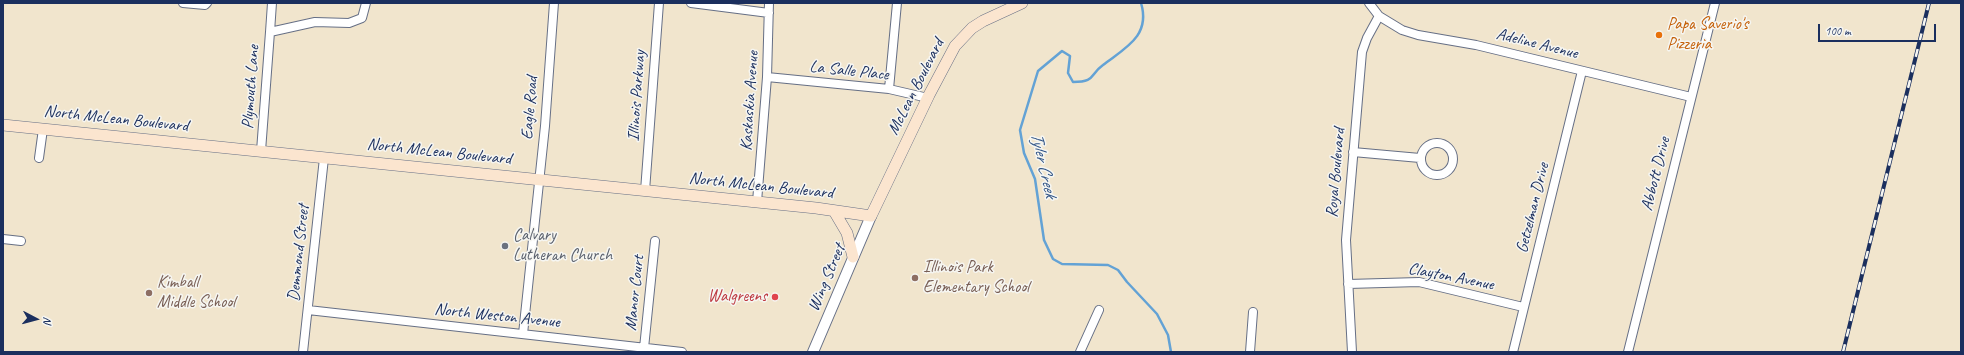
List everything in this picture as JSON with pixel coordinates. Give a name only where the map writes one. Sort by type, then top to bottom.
[{"type":"main road","name":"McLean Boulevard","points":[[871,216],[950,53],[963,36],[983,21],[1022,3]]},
{"type":"main road","name":"North McLean Boulevard","points":[[3,125],[757,202],[871,216]]},
{"type":"main road","points":[[834,211],[847,233],[854,257]]},
{"type":"street","points":[[183,3],[206,5],[207,3]]},
{"type":"street","points":[[270,32],[272,3]]},
{"type":"street","name":"Plymouth Lane","points":[[261,151],[270,32],[315,22],[348,23],[362,18],[366,3]]},
{"type":"street","name":"Eagle Road","points":[[523,334],[538,180],[545,126],[554,3]]},
{"type":"street","name":"Illinois Parkway","points":[[645,191],[659,3]]},
{"type":"street","points":[[691,3],[769,14]]},
{"type":"street","name":"Kaskaskia Avenue","points":[[757,202],[767,77],[769,3]]},
{"type":"street","points":[[889,90],[897,3]]},
{"type":"street","points":[[1369,3],[1379,16]]},
{"type":"street","name":"Abbott Drive","points":[[1628,352],[1715,3]]},
{"type":"street","name":"Adeline Avenue","points":[[1379,16],[1402,30],[1418,35],[1476,45],[1691,97]]},
{"type":"street","name":"Royal Boulevard","points":[[1352,352],[1346,240],[1353,152],[1362,52],[1367,38],[1379,16]]},
{"type":"street","name":"Getzelman Drive","points":[[1513,352],[1582,71]]},
{"type":"street","name":"La Salle Place","points":[[767,77],[889,90],[928,98]]},
{"type":"street","points":[[39,158],[43,129]]},
{"type":"street","points":[[1353,152],[1420,158]]},
{"type":"street","name":"Demmond Street","points":[[303,352],[324,158]]},
{"type":"street","name":"Wing Street","points":[[813,352],[871,216]]},
{"type":"street","points":[[3,239],[22,241]]},
{"type":"street","name":"Manor Court","points":[[644,348],[655,241]]},
{"type":"street","name":"Clayton Avenue","points":[[1348,284],[1418,282],[1524,307]]},
{"type":"street","name":"North Weston Avenue","points":[[308,310],[682,352]]},
{"type":"street","points":[[1080,352],[1099,310]]},
{"type":"street","points":[[1250,352],[1253,312]]},
{"type":"waterway","name":"Tyler Creek","points":[[1141,3],[1143,14],[1139,33],[1127,47],[1099,69],[1089,79],[1080,82],[1073,82],[1068,73],[1070,56],[1062,51],[1038,71],[1020,130],[1024,153],[1035,179],[1044,240],[1053,259],[1062,264],[1108,265],[1118,270],[1127,282],[1157,314],[1168,335],[1171,352]]},
{"type":"railway","points":[[1843,352],[1929,3]]},
{"type":"place","name":"Papa Saverio's Pizzeria","points":[[1659,35]]},
{"type":"place","name":"Calvary Lutheran Church","points":[[505,246]]},
{"type":"place","name":"Illinois Park Elementary School","points":[[915,278]]},
{"type":"place","name":"Kimball Middle School","points":[[149,293]]},
{"type":"place","name":"Walgreens","points":[[775,297]]}]
